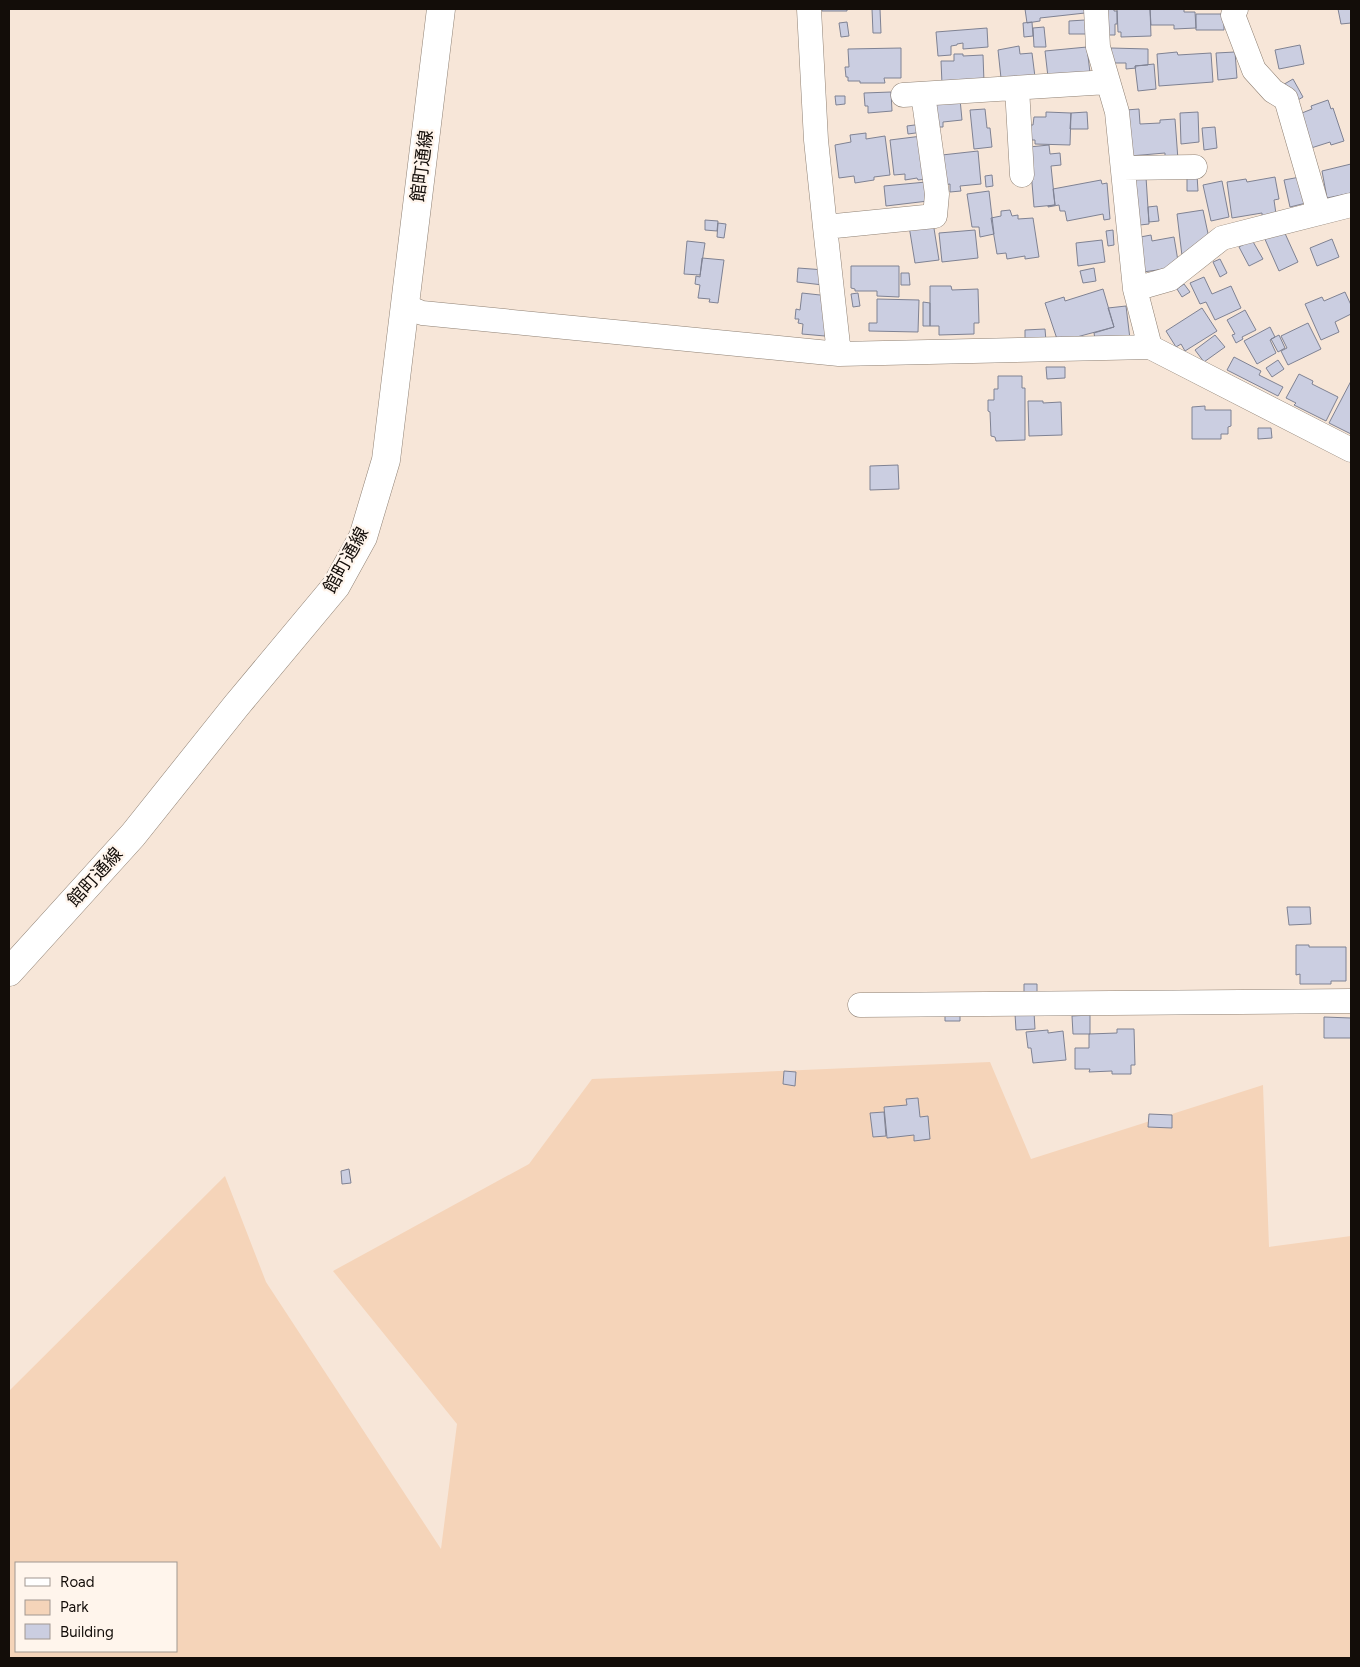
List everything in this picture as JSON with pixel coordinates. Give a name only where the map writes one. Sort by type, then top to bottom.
[{"type":"main road","name":"館町通線","points":[[9,972],[133,835],[236,706],[336,586],[364,537],[386,460],[441,9]]},
{"type":"street","points":[[808,9],[816,140],[839,354]]},
{"type":"street","points":[[1096,9],[1098,47],[1117,112],[1135,289],[1150,347]]},
{"type":"street","points":[[1236,9],[1233,15],[1254,70],[1273,91],[1286,99],[1319,214]]},
{"type":"street","points":[[825,227],[935,216],[937,194],[913,95],[1108,82]]},
{"type":"street","points":[[1017,88],[1022,175]]},
{"type":"street","points":[[1123,168],[1195,167]]},
{"type":"street","points":[[1135,289],[1170,279],[1222,238],[1351,205]]},
{"type":"street","points":[[405,306],[422,313],[839,354],[1150,347],[1351,450]]},
{"type":"street","points":[[860,1005],[1351,1001]]},
{"type":"green space","points":[[990,1062],[1031,1159],[1263,1085],[1269,1247],[1351,1236],[1351,1658],[9,1658],[9,1391],[225,1176],[266,1282],[441,1549],[457,1424],[333,1271],[529,1164],[592,1079]]},
{"type":"building","points":[[822,9],[847,9],[847,11],[822,11]]},
{"type":"building","points":[[872,9],[880,9],[881,33],[873,33]]},
{"type":"building","points":[[1025,9],[1084,9],[1085,13],[1040,18],[1040,21],[1027,23]]},
{"type":"building","points":[[1103,9],[1114,9],[1114,11],[1117,11],[1115,35],[1103,35]]},
{"type":"building","points":[[1117,9],[1150,9],[1151,36],[1121,37],[1121,32],[1118,32]]},
{"type":"building","points":[[1150,9],[1184,9],[1184,12],[1195,12],[1196,28],[1174,29],[1174,25],[1151,25]]},
{"type":"building","points":[[1338,9],[1351,9],[1351,23],[1341,24]]},
{"type":"building","points":[[1196,14],[1224,14],[1224,30],[1196,30]]},
{"type":"building","points":[[1085,20],[1086,34],[1069,34],[1069,21]]},
{"type":"building","points":[[847,22],[849,36],[841,37],[839,23]]},
{"type":"building","points":[[1032,22],[1033,36],[1024,37],[1023,23]]},
{"type":"building","points":[[1044,27],[1046,47],[1034,47],[1033,28]]},
{"type":"building","points":[[987,28],[988,47],[963,49],[963,43],[957,44],[951,46],[951,55],[938,56],[936,32]]},
{"type":"building","points":[[1300,45],[1304,64],[1279,69],[1275,50]]},
{"type":"building","points":[[1019,46],[1020,54],[1032,53],[1035,77],[1001,78],[998,50]]},
{"type":"building","points":[[1087,47],[1090,73],[1048,77],[1045,51]]},
{"type":"building","points":[[901,48],[901,78],[884,78],[885,83],[848,81],[845,67],[849,67],[848,49]]},
{"type":"building","points":[[1111,48],[1148,49],[1148,65],[1126,69],[1126,63],[1111,63]]},
{"type":"building","points":[[1177,52],[1178,55],[1211,53],[1213,82],[1159,86],[1157,54]]},
{"type":"building","points":[[1235,52],[1237,78],[1218,80],[1216,53]]},
{"type":"building","points":[[954,54],[963,54],[963,56],[983,55],[984,82],[942,84],[941,61],[954,61]]},
{"type":"building","points":[[1154,64],[1156,89],[1138,91],[1135,66]]},
{"type":"building","points":[[1293,79],[1303,97],[1291,104],[1281,86]]},
{"type":"building","points":[[891,92],[892,111],[868,113],[868,106],[865,106],[864,93]]},
{"type":"building","points":[[835,96],[845,96],[845,104],[836,105]]},
{"type":"building","points":[[960,99],[962,120],[943,122],[943,127],[937,127],[934,102]]},
{"type":"building","points":[[1328,100],[1331,109],[1333,108],[1344,141],[1331,145],[1330,142],[1308,149],[1302,113],[1312,109],[1311,106]]},
{"type":"building","points":[[985,109],[992,147],[974,149],[970,110]]},
{"type":"building","points":[[1139,109],[1140,124],[1160,123],[1160,120],[1175,119],[1178,160],[1165,161],[1165,153],[1130,156],[1126,110]]},
{"type":"building","points":[[1046,112],[1071,113],[1070,145],[1035,144],[1035,140],[1029,140],[1030,125],[1033,125],[1034,117],[1046,117]]},
{"type":"building","points":[[1087,112],[1088,129],[1070,129],[1071,113]]},
{"type":"building","points":[[1198,112],[1199,142],[1181,144],[1180,113]]},
{"type":"building","points":[[922,124],[923,132],[908,134],[907,126]]},
{"type":"building","points":[[1215,127],[1217,148],[1204,150],[1202,128]]},
{"type":"building","points":[[866,133],[866,139],[885,136],[890,175],[874,177],[874,180],[855,183],[854,176],[839,178],[835,145],[851,142],[850,135]]},
{"type":"building","points":[[922,136],[927,179],[905,180],[905,174],[894,175],[890,140]]},
{"type":"building","points":[[1049,145],[1050,154],[1060,153],[1061,165],[1051,166],[1055,205],[1034,207],[1029,147]]},
{"type":"building","points":[[978,151],[981,184],[960,186],[961,191],[950,192],[950,184],[944,185],[942,155]]},
{"type":"building","points":[[1351,164],[1351,193],[1327,198],[1322,171]]},
{"type":"building","points":[[992,175],[993,186],[986,187],[985,176]]},
{"type":"building","points":[[1187,175],[1197,175],[1198,191],[1187,191]]},
{"type":"building","points":[[1146,177],[1149,224],[1131,226],[1128,178]]},
{"type":"building","points":[[1275,177],[1279,199],[1274,200],[1276,214],[1262,216],[1262,213],[1232,218],[1227,182],[1246,179],[1247,182]]},
{"type":"building","points":[[1300,177],[1306,203],[1290,207],[1284,180]]},
{"type":"building","points":[[1101,180],[1102,184],[1107,183],[1110,219],[1104,220],[1103,214],[1067,221],[1065,211],[1060,211],[1059,205],[1048,207],[1055,205],[1053,189]]},
{"type":"building","points":[[1222,181],[1229,217],[1211,221],[1203,185]]},
{"type":"building","points":[[926,182],[928,201],[886,206],[884,186]]},
{"type":"building","points":[[989,191],[994,234],[980,237],[979,227],[972,227],[967,194]]},
{"type":"building","points":[[1157,206],[1159,221],[1149,222],[1148,207]]},
{"type":"building","points":[[1010,210],[1012,216],[1018,215],[1018,219],[1033,218],[1039,257],[1025,259],[1025,256],[1007,259],[1006,253],[997,254],[991,218],[1001,216],[1001,211]]},
{"type":"building","points":[[1203,210],[1210,243],[1183,264],[1177,214]]},
{"type":"building","points":[[705,220],[718,221],[717,231],[705,230]]},
{"type":"building","points":[[933,222],[939,260],[915,263],[909,226]]},
{"type":"building","points":[[718,223],[726,224],[724,238],[717,237]]},
{"type":"building","points":[[1283,229],[1298,262],[1279,271],[1264,237]]},
{"type":"building","points":[[975,230],[978,258],[942,262],[939,233]]},
{"type":"building","points":[[1113,230],[1114,245],[1108,246],[1106,231]]},
{"type":"building","points":[[1151,235],[1152,241],[1174,237],[1179,267],[1143,272],[1135,238]]},
{"type":"building","points":[[1332,239],[1339,257],[1317,266],[1310,248]]},
{"type":"building","points":[[1102,240],[1105,262],[1078,266],[1076,243]]},
{"type":"building","points":[[1252,240],[1263,259],[1249,266],[1239,247]]},
{"type":"building","points":[[687,241],[705,243],[700,275],[684,274]]},
{"type":"building","points":[[702,258],[724,260],[718,303],[709,302],[710,299],[698,298],[700,285],[695,284],[696,276],[700,277]]},
{"type":"building","points":[[1220,259],[1227,273],[1220,277],[1213,262]]},
{"type":"building","points":[[851,266],[899,266],[899,297],[877,296],[877,291],[855,291],[855,289],[851,288]]},
{"type":"building","points":[[798,268],[825,270],[823,285],[797,282]]},
{"type":"building","points":[[1094,268],[1096,281],[1083,283],[1080,271]]},
{"type":"building","points":[[901,273],[909,273],[910,285],[901,285]]},
{"type":"building","points":[[1204,277],[1212,294],[1231,286],[1241,308],[1215,320],[1206,302],[1200,304],[1190,283]]},
{"type":"building","points":[[1184,284],[1190,292],[1182,297],[1177,289]]},
{"type":"building","points":[[930,286],[951,286],[952,290],[978,289],[979,323],[974,323],[974,334],[939,335],[939,326],[930,326]]},
{"type":"building","points":[[1103,289],[1114,327],[1058,342],[1045,303],[1064,297],[1065,301]]},
{"type":"building","points":[[1345,292],[1351,305],[1351,314],[1335,322],[1339,332],[1321,340],[1305,304],[1322,297],[1324,301]]},
{"type":"building","points":[[802,293],[829,296],[825,336],[802,334],[803,324],[798,323],[799,319],[795,319],[796,309],[800,310]]},
{"type":"building","points":[[858,293],[860,306],[853,307],[851,294]]},
{"type":"building","points":[[877,299],[919,300],[918,332],[869,331],[869,323],[877,323]]},
{"type":"building","points":[[923,302],[930,303],[930,326],[923,326]]},
{"type":"building","points":[[1126,306],[1130,339],[1095,339],[1094,333],[1114,327],[1108,308]]},
{"type":"building","points":[[1202,308],[1217,331],[1185,351],[1181,344],[1176,347],[1166,331]]},
{"type":"building","points":[[1245,310],[1256,330],[1242,337],[1243,339],[1236,343],[1232,335],[1235,334],[1227,320]]},
{"type":"building","points":[[1308,323],[1321,349],[1288,365],[1281,351],[1287,348],[1281,336]]},
{"type":"building","points":[[1270,327],[1275,337],[1270,340],[1276,353],[1257,364],[1244,341]]},
{"type":"building","points":[[1045,329],[1046,341],[1025,341],[1025,330]]},
{"type":"building","points":[[1215,335],[1225,347],[1204,362],[1195,350]]},
{"type":"building","points":[[1279,335],[1285,348],[1278,352],[1271,339]]},
{"type":"building","points":[[1234,357],[1261,371],[1259,375],[1283,387],[1278,396],[1227,370]]},
{"type":"building","points":[[1278,360],[1284,369],[1272,377],[1266,368]]},
{"type":"building","points":[[1046,367],[1065,367],[1065,378],[1047,379]]},
{"type":"building","points":[[1299,374],[1313,381],[1312,384],[1338,397],[1326,421],[1294,405],[1296,403],[1286,398]]},
{"type":"building","points":[[998,376],[1022,376],[1022,388],[1025,388],[1025,440],[996,441],[995,437],[991,436],[988,400],[994,400],[994,389],[998,389]]},
{"type":"building","points":[[1351,381],[1351,434],[1329,423]]},
{"type":"building","points":[[1028,401],[1043,401],[1043,403],[1061,402],[1062,435],[1029,436]]},
{"type":"building","points":[[1205,406],[1205,410],[1231,410],[1231,426],[1228,427],[1228,434],[1221,434],[1221,439],[1192,439],[1192,407]]},
{"type":"building","points":[[1258,428],[1271,428],[1272,438],[1258,439]]},
{"type":"building","points":[[898,465],[899,489],[870,490],[870,466]]},
{"type":"building","points":[[1287,907],[1310,907],[1311,924],[1289,925]]},
{"type":"building","points":[[1296,945],[1346,947],[1346,981],[1331,981],[1331,984],[1300,984],[1300,974],[1296,975]]},
{"type":"building","points":[[1024,984],[1037,984],[1037,993],[1024,993]]},
{"type":"building","points":[[1034,1012],[1035,1029],[1016,1030],[1015,1014]]},
{"type":"building","points":[[945,1013],[960,1013],[960,1021],[945,1021]]},
{"type":"building","points":[[1090,1015],[1090,1034],[1073,1034],[1072,1016]]},
{"type":"building","points":[[1324,1017],[1351,1018],[1351,1038],[1324,1038]]},
{"type":"building","points":[[1117,1029],[1134,1029],[1135,1065],[1131,1065],[1131,1074],[1112,1074],[1112,1071],[1089,1072],[1090,1069],[1075,1069],[1075,1048],[1089,1048],[1089,1034],[1117,1033]]},
{"type":"building","points":[[1048,1030],[1048,1033],[1063,1031],[1066,1060],[1033,1063],[1031,1048],[1028,1048],[1026,1032]]},
{"type":"building","points":[[784,1071],[796,1072],[795,1086],[783,1084]]},
{"type":"building","points":[[918,1098],[920,1117],[928,1116],[930,1139],[914,1141],[914,1135],[887,1138],[884,1107],[907,1105],[906,1099]]},
{"type":"building","points":[[884,1112],[886,1136],[873,1137],[870,1113]]},
{"type":"building","points":[[1149,1114],[1172,1115],[1172,1128],[1148,1127]]},
{"type":"building","points":[[349,1169],[351,1183],[342,1184],[341,1171]]}]
